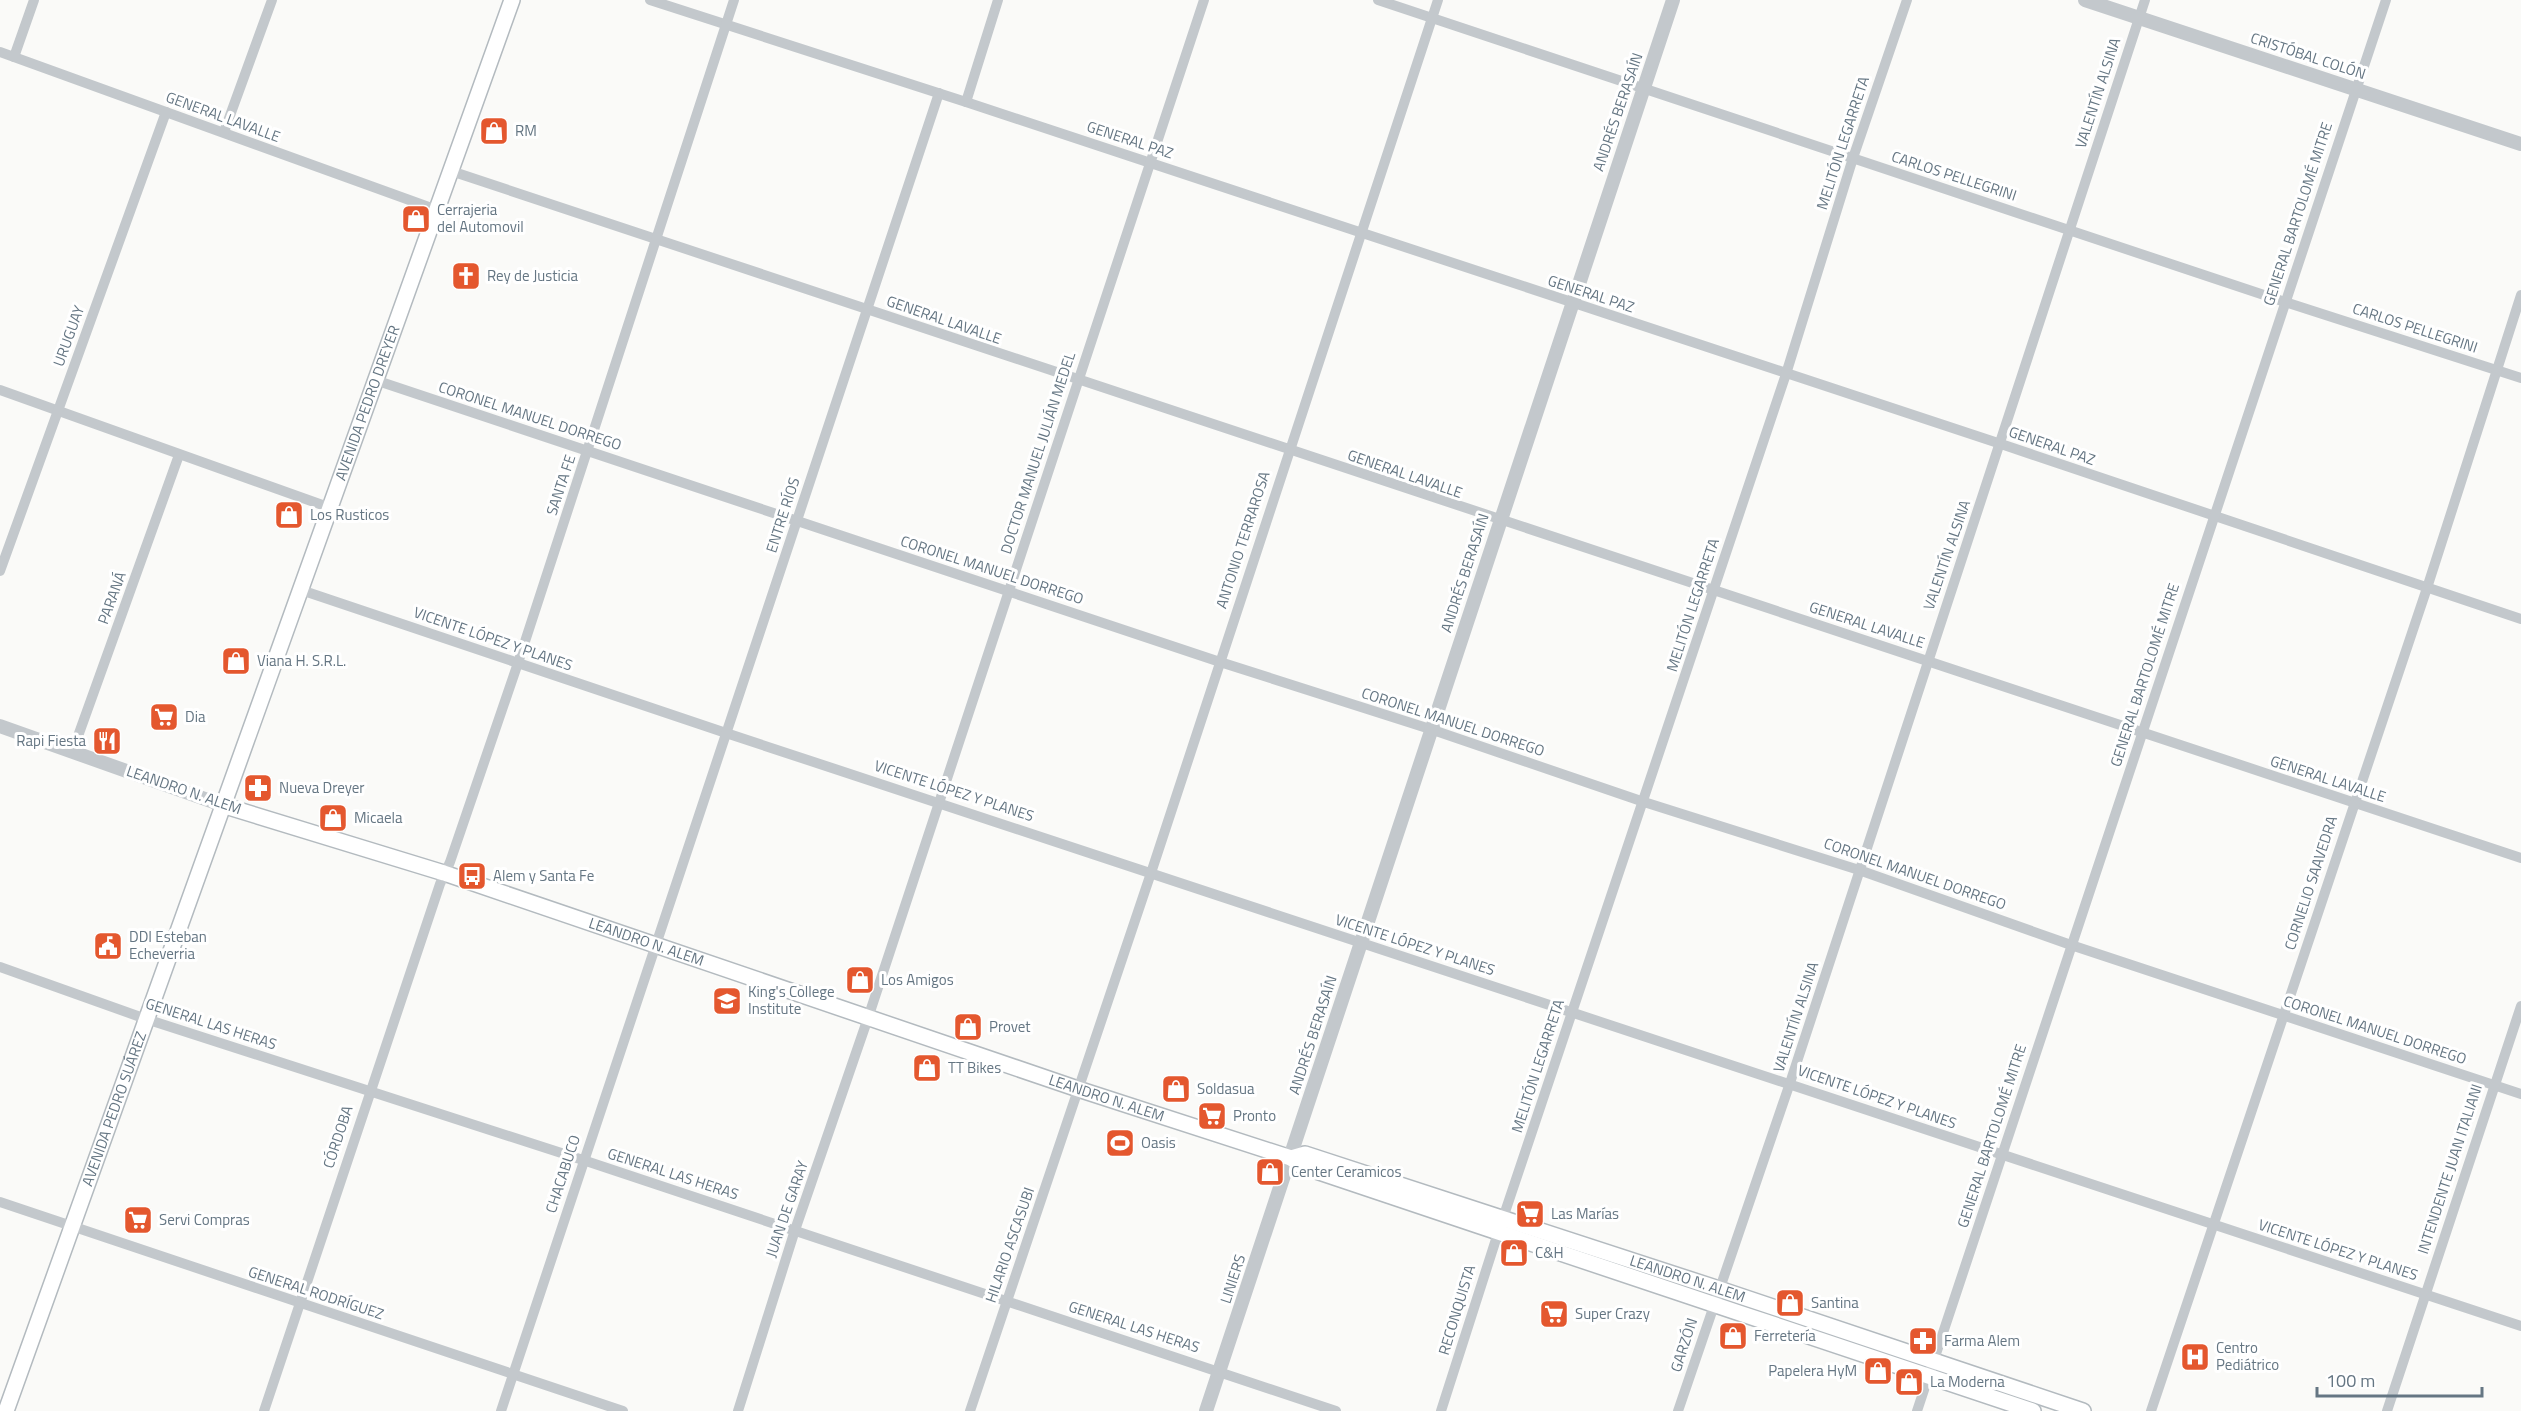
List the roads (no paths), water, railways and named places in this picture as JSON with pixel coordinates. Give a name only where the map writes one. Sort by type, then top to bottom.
[{"type":"main road","name":"AVENIDA PEDRO DREYER","points":[[222,805],[512,0]]},
{"type":"main road","name":"LEANDRO N. ALEM","points":[[222,805],[444,873],[655,947],[1078,1089],[1291,1158],[1305,1155],[1500,1226],[1716,1296],[1933,1360],[2083,1411]]},
{"type":"main road","name":"AVENIDA PEDRO SUÁREZ","points":[[6,1411],[222,805]]},
{"type":"main road","name":"LEANDRO N. ALEM","points":[[1716,1296],[1928,1376],[2033,1411]]},
{"type":"street","points":[[14,57],[34,0]]},
{"type":"street","points":[[224,132],[272,0]]},
{"type":"street","name":"GENERAL PAZ","points":[[650,0],[1152,163],[2001,444],[2521,620]]},
{"type":"street","name":"SANTA FE","points":[[444,873],[450,862],[519,663],[734,0]]},
{"type":"street","points":[[966,102],[998,0]]},
{"type":"street","name":"DOCTOR MANUEL JULIÁN MEDEL","points":[[868,1018],[1204,0]]},
{"type":"street","name":"CARLOS PELLEGRINI","points":[[1378,0],[1642,90],[2521,378]]},
{"type":"street","name":"ANTONIO TERRAROSA","points":[[1078,1089],[1438,0]]},
{"type":"street","name":"ANDRÉS BERASAÍN","points":[[1291,1158],[1430,729],[1673,0]]},
{"type":"street","name":"MELITÓN LEGARRETA","points":[[1500,1226],[1644,802],[1786,374],[1853,158],[1907,0]]},
{"type":"street","name":"CRISTÓBAL COLÓN","points":[[2085,0],[2521,144]]},
{"type":"street","name":"VALENTÍN ALSINA","points":[[1716,1296],[1790,1083],[2145,0]]},
{"type":"street","name":"GENERAL BARTOLOMÉ MITRE","points":[[1917,1411],[2386,0]]},
{"type":"street","name":"GENERAL LAVALLE","points":[[0,52],[437,210]]},
{"type":"street","name":"ENTRE RÍOS","points":[[655,947],[939,93]]},
{"type":"street","name":"URUGUAY","points":[[0,571],[166,112]]},
{"type":"street","name":"GENERAL LAVALLE","points":[[451,171],[1078,381],[2521,858]]},
{"type":"street","name":"CORNELIO SAAVEDRA","points":[[2151,1411],[2427,588],[2521,295]]},
{"type":"street","name":"CORONEL MANUEL DORREGO","points":[[375,380],[1220,662],[1430,729],[1644,802],[1859,870],[2071,945],[2521,1094]]},
{"type":"street","points":[[0,390],[328,507]]},
{"type":"street","name":"PARANÁ","points":[[73,750],[179,455]]},
{"type":"street","name":"VICENTE LÓPEZ Y PLANES","points":[[301,590],[726,733],[2521,1326]]},
{"type":"street","name":"LEANDRO N. ALEM","points":[[0,726],[73,750],[222,805]]},
{"type":"street","name":"CÓRDOBA","points":[[264,1411],[369,1091],[444,873]]},
{"type":"street","name":"CHACABUCO","points":[[501,1411],[655,947]]},
{"type":"street","name":"GENERAL LAS HERAS","points":[[0,967],[146,1019],[584,1160],[1336,1411]]},
{"type":"street","name":"INTENDENTE JUAN ITALIANI","points":[[2386,1411],[2521,1006]]},
{"type":"street","name":"JUAN DE GARAY","points":[[738,1411],[795,1230],[868,1018]]},
{"type":"street","name":"HILARIO ASCASUBI","points":[[970,1411],[1078,1089]]},
{"type":"street","name":"LINIERS","points":[[1206,1411],[1291,1158]]},
{"type":"street","name":"GENERAL RODRÍGUEZ","points":[[0,1202],[623,1411]]},
{"type":"street","name":"RECONQUISTA","points":[[1441,1411],[1500,1226]]},
{"type":"street","name":"GARZÓN","points":[[1678,1411],[1716,1296]]},
{"type":"place","name":"RM","points":[[494,131]]},
{"type":"place","name":"Cerrajeria del Automovil","points":[[416,219]]},
{"type":"place","name":"Rey de Justicia","points":[[466,276]]},
{"type":"place","name":"Los Rusticos","points":[[289,515]]},
{"type":"place","name":"Viana H. S.R.L.","points":[[236,661]]},
{"type":"place","name":"Dia","points":[[164,717]]},
{"type":"place","name":"Rapi Fiesta","points":[[107,741]]},
{"type":"place","name":"Nueva Dreyer","points":[[258,788]]},
{"type":"place","name":"Micaela","points":[[333,818]]},
{"type":"place","name":"Alem y Santa Fe","points":[[472,876]]},
{"type":"place","name":"DDI Esteban Echeverria","points":[[108,946]]},
{"type":"place","name":"Los Amigos","points":[[860,980]]},
{"type":"place","name":"King's College Institute","points":[[727,1001]]},
{"type":"place","name":"Provet","points":[[968,1027]]},
{"type":"place","name":"TT Bikes","points":[[927,1068]]},
{"type":"place","name":"Soldasua","points":[[1176,1089]]},
{"type":"place","name":"Pronto","points":[[1212,1116]]},
{"type":"place","name":"Oasis","points":[[1120,1143]]},
{"type":"place","name":"Center Ceramicos","points":[[1270,1172]]},
{"type":"place","name":"Las Marías","points":[[1530,1214]]},
{"type":"place","name":"Servi Compras","points":[[138,1220]]},
{"type":"place","name":"C&H","points":[[1514,1253]]},
{"type":"place","name":"Santina","points":[[1790,1303]]},
{"type":"place","name":"Super Crazy","points":[[1554,1314]]},
{"type":"place","name":"Ferretería","points":[[1733,1336]]},
{"type":"place","name":"Farma Alem","points":[[1923,1341]]},
{"type":"place","name":"Centro Pediátrico","points":[[2195,1357]]},
{"type":"place","name":"Papelera HyM","points":[[1878,1371]]},
{"type":"place","name":"La Moderna","points":[[1909,1382]]}]
